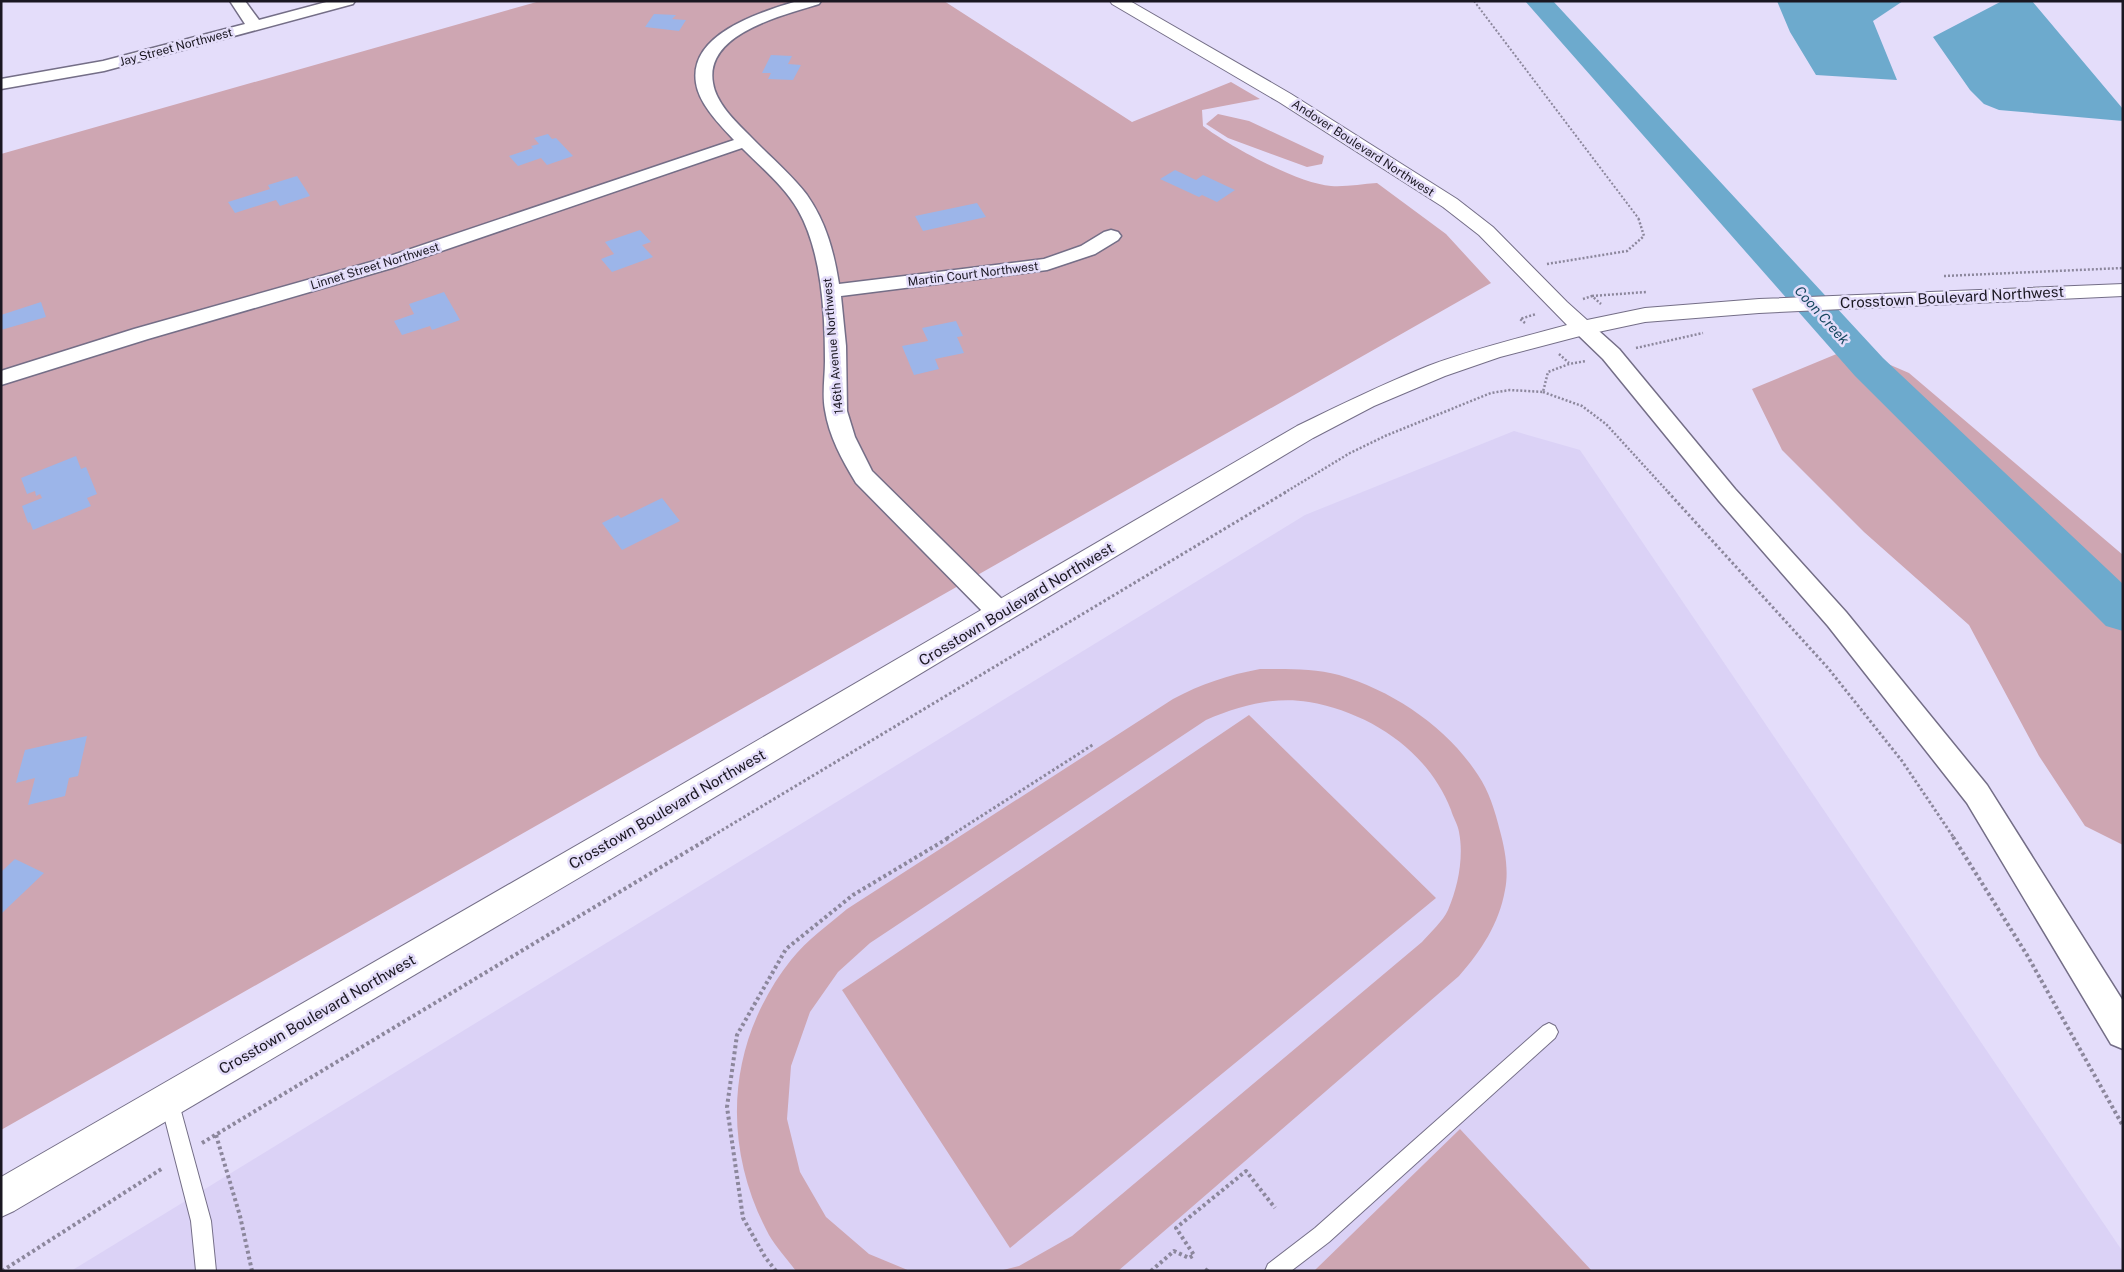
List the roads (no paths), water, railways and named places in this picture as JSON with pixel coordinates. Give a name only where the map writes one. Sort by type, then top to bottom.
[{"type":"street","points":[[237,1],[254,26]]},
{"type":"street","name":"Jay Street Northwest","points":[[1,84],[104,66],[348,1]]},
{"type":"street","name":"146th Avenue Northwest","points":[[814,1],[757,20],[728,36],[719,43],[710,56],[704,71],[704,83],[711,98],[744,142],[777,172],[797,194],[812,217],[819,234],[829,291],[836,360],[836,409],[848,449],[864,477],[1000,613]]},
{"type":"street","name":"Andover Boulevard Northwest","points":[[1118,1],[1285,98],[1450,203],[1486,231],[1582,328]]},
{"type":"street","name":"Linnet Street Northwest","points":[[1,378],[141,334],[385,264],[744,142]]},
{"type":"street","name":"Martin Court Northwest","points":[[829,291],[1047,264],[1088,250],[1111,236]]},
{"type":"street","name":"Crosstown Boulevard Northwest","points":[[1,1198],[1000,613],[1305,432],[1366,401],[1437,371],[1492,352],[1582,328],[1645,316],[1759,306],[2123,290]]},
{"type":"street","points":[[1582,328],[1611,354],[1727,495],[1837,619],[1977,794],[2123,1032]]},
{"type":"lane","points":[[1275,1271],[1322,1235],[1549,1032]]},
{"type":"lane","points":[[169,1100],[201,1220],[206,1271]]},
{"type":"water","points":[[1777,1],[1903,1],[1873,21],[1897,80],[1816,75],[1790,32]]},
{"type":"water","points":[[2002,1],[2032,1],[2123,109],[2123,121],[1999,110],[1984,104],[1970,90],[1933,37]]},
{"type":"waterway","name":"Coon Creek","points":[[1538,1],[1869,367],[2123,613]]}]
